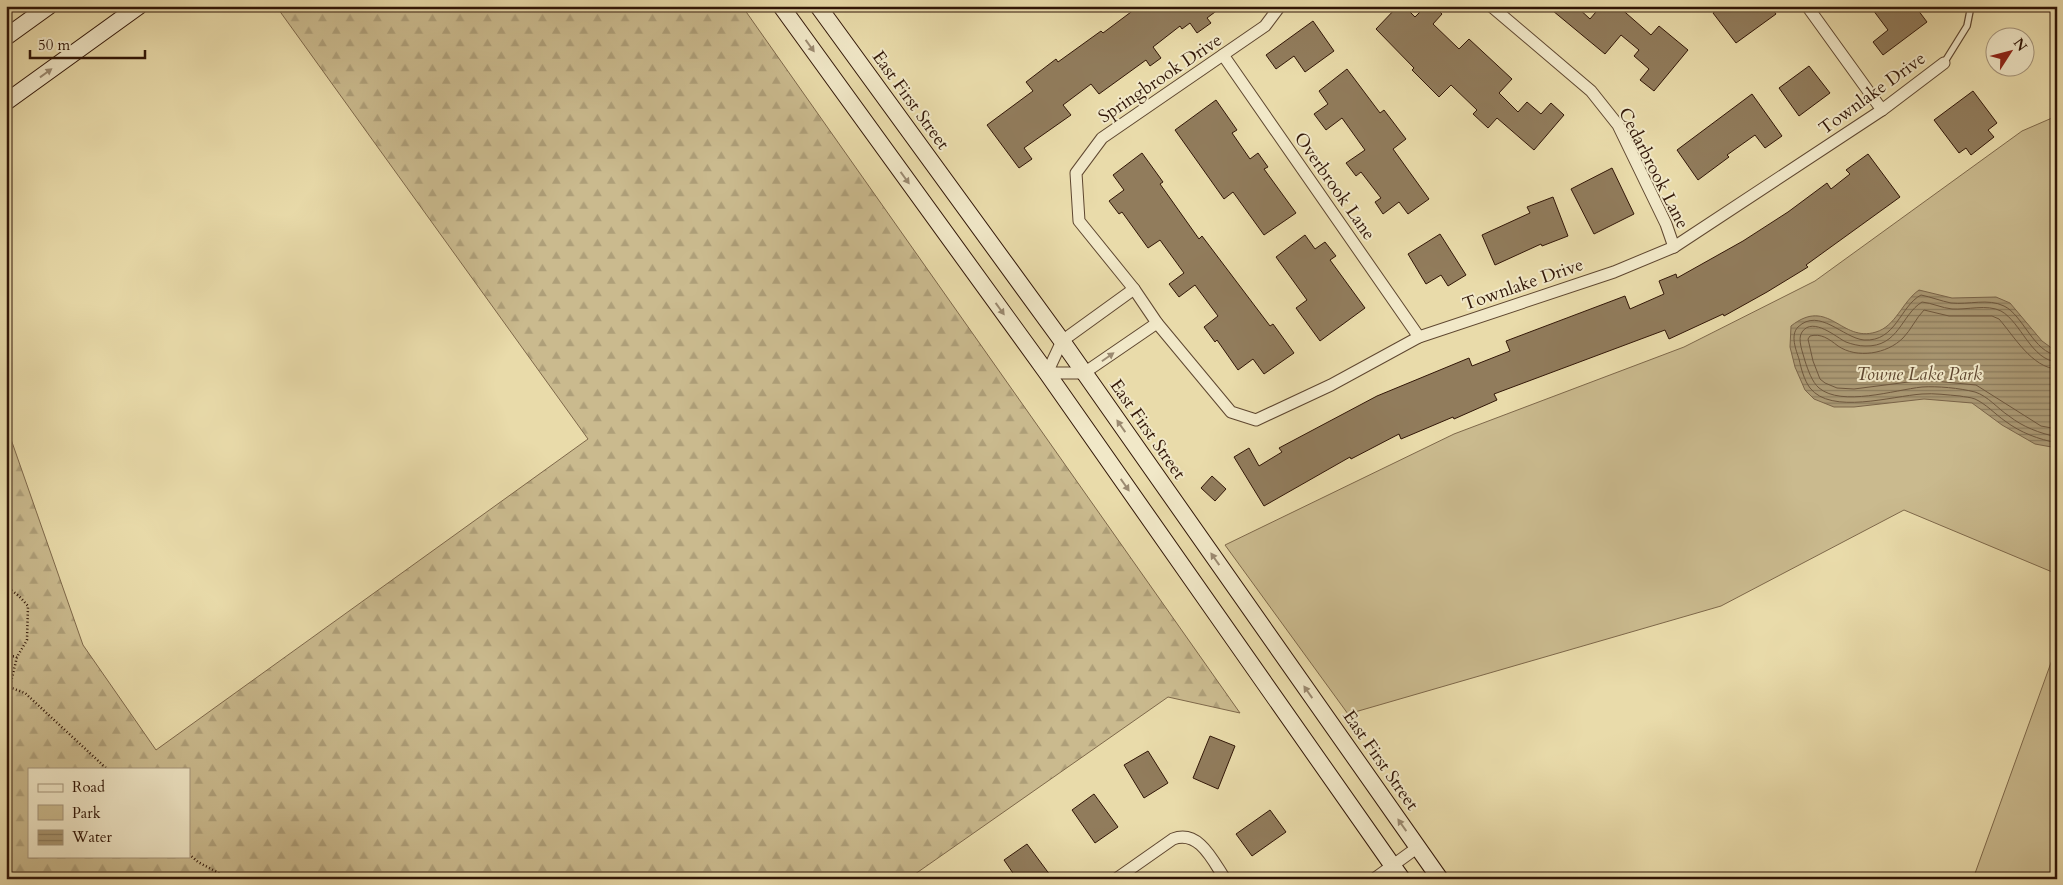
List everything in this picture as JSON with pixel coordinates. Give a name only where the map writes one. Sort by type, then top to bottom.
[{"type":"main road","points":[[6,37],[49,6]]},
{"type":"main road","points":[[6,102],[139,6]]},
{"type":"main road","points":[[782,6],[1047,374],[1402,879]]},
{"type":"main road","name":"East First Street","points":[[818,6],[1062,342],[1440,879]]},
{"type":"street","name":"Springbrook Drive","points":[[1134,289],[1079,221],[1076,173],[1102,138],[1265,26],[1280,6]]},
{"type":"street","name":"Cedarbrook Lane","points":[[1491,6],[1591,91],[1618,125],[1666,224],[1674,247]]},
{"type":"street","points":[[1807,6],[1882,110]]},
{"type":"street","name":"Overbrook Lane","points":[[1223,56],[1419,337]]},
{"type":"street","name":"Townlake Drive","points":[[1134,289],[1157,323],[1231,412],[1256,420],[1332,385],[1419,337],[1614,272],[1674,247],[1882,110],[1944,63]]},
{"type":"street","points":[[1134,289],[1062,342],[1047,374],[1084,374],[1157,323]]},
{"type":"street","points":[[1116,879],[1173,839],[1180,836],[1188,836],[1202,845],[1225,879]]},
{"type":"street","points":[[1374,879],[1418,847]]},
{"type":"lane","points":[[1944,63],[1967,26],[1971,6]]},
{"type":"path","points":[[6,586],[28,606],[27,640],[17,657],[8,687],[25,693],[106,768]]},
{"type":"path","points":[[6,655],[17,657]]},
{"type":"path","points":[[190,855],[198,862],[230,879]]},
{"type":"green space","points":[[276,6],[742,6],[1240,713],[1168,697],[908,879],[6,879],[6,425],[83,645],[156,750],[588,439]]},
{"type":"green space","name":"Towne Lake Park","points":[[2052,118],[2057,124],[2057,574],[1904,510],[1721,606],[1348,714],[1225,545],[1454,434],[1684,347],[1815,281],[2022,131]]},
{"type":"green space","points":[[2057,646],[2057,879],[1973,879]]},
{"type":"water","points":[[1919,290],[1952,298],[1996,297],[2010,303],[2042,341],[2057,352],[2057,448],[2035,444],[2002,425],[1972,403],[1924,399],[1854,407],[1834,407],[1814,399],[1805,390],[1795,367],[1790,347],[1791,326],[1804,318],[1815,316],[1825,318],[1864,334],[1876,332],[1889,325]]},
{"type":"building","points":[[1139,6],[1223,6],[1207,18],[1211,23],[1197,33],[1190,23],[1182,29],[1180,26],[1153,47],[1161,58],[1150,66],[1146,60],[1099,94],[1091,84],[1063,105],[1071,115],[1024,148],[1032,159],[1019,168],[987,125],[1033,91],[1026,82],[1056,59],[1058,62],[1101,31],[1103,33]]},
{"type":"building","points":[[1398,6],[1404,6],[1415,17],[1426,6],[1434,6],[1442,14],[1433,24],[1459,49],[1469,39],[1512,79],[1499,93],[1518,112],[1527,102],[1541,114],[1551,103],[1564,115],[1534,150],[1497,118],[1488,128],[1473,114],[1477,110],[1451,85],[1439,97],[1376,29]]},
{"type":"building","points":[[1547,6],[1576,6],[1590,19],[1601,6],[1618,6],[1651,35],[1659,26],[1688,50],[1654,91],[1640,80],[1649,69],[1634,56],[1639,50],[1621,35],[1605,54]]},
{"type":"building","points":[[1723,6],[1770,6],[1776,14],[1736,43],[1713,13]]},
{"type":"building","points":[[1870,6],[1915,6],[1927,22],[1883,55],[1873,42],[1888,30]]},
{"type":"building","points":[[1313,21],[1334,51],[1305,72],[1294,56],[1276,69],[1266,55]]},
{"type":"building","points":[[1809,66],[1830,93],[1799,116],[1779,88]]},
{"type":"building","points":[[1347,69],[1380,113],[1384,110],[1406,139],[1393,149],[1429,199],[1408,214],[1399,202],[1383,214],[1375,202],[1381,198],[1361,172],[1356,176],[1346,163],[1365,150],[1342,118],[1326,130],[1314,114],[1328,104],[1319,91]]},
{"type":"building","points":[[1973,91],[1997,123],[1988,130],[1994,137],[1971,155],[1966,148],[1959,153],[1934,120]]},
{"type":"building","points":[[1752,94],[1782,136],[1765,148],[1755,135],[1727,155],[1729,157],[1698,180],[1677,150]]},
{"type":"building","points":[[1216,100],[1237,130],[1232,133],[1250,159],[1258,153],[1268,167],[1264,169],[1296,213],[1264,235],[1233,192],[1224,199],[1175,130]]},
{"type":"building","points":[[1142,153],[1163,182],[1160,184],[1199,239],[1202,236],[1270,326],[1273,324],[1294,353],[1264,374],[1253,359],[1238,370],[1217,340],[1215,342],[1204,327],[1218,316],[1195,285],[1179,297],[1169,284],[1184,273],[1160,240],[1148,248],[1122,212],[1119,214],[1109,201],[1124,190],[1113,175]]},
{"type":"building","points":[[1868,154],[1900,197],[1806,265],[1808,267],[1724,316],[1723,314],[1669,339],[1665,330],[1494,394],[1497,400],[1401,439],[1399,434],[1351,459],[1350,457],[1264,506],[1234,457],[1249,448],[1259,466],[1282,452],[1279,448],[1377,396],[1469,358],[1472,366],[1510,351],[1506,341],[1625,296],[1630,309],[1664,294],[1659,281],[1676,274],[1677,278],[1743,241],[1788,212],[1827,183],[1831,189],[1850,174],[1846,170]]},
{"type":"building","points":[[1612,168],[1634,214],[1594,234],[1571,189]]},
{"type":"building","points":[[1553,197],[1568,236],[1542,246],[1541,244],[1495,265],[1482,235],[1530,213],[1527,207]]},
{"type":"building","points":[[1440,234],[1466,275],[1448,286],[1441,275],[1426,284],[1408,254]]},
{"type":"building","points":[[1305,235],[1315,249],[1325,242],[1336,256],[1330,260],[1365,308],[1320,341],[1296,308],[1307,300],[1276,257]]},
{"type":"building","points":[[1212,476],[1226,489],[1215,501],[1201,488]]},
{"type":"building","points":[[1210,736],[1235,746],[1218,789],[1193,778]]},
{"type":"building","points":[[1148,751],[1168,783],[1144,798],[1124,765]]},
{"type":"building","points":[[1094,794],[1118,827],[1095,843],[1072,810]]},
{"type":"building","points":[[1270,810],[1286,832],[1252,856],[1236,834]]},
{"type":"building","points":[[1027,844],[1053,879],[1017,879],[1004,860]]}]
